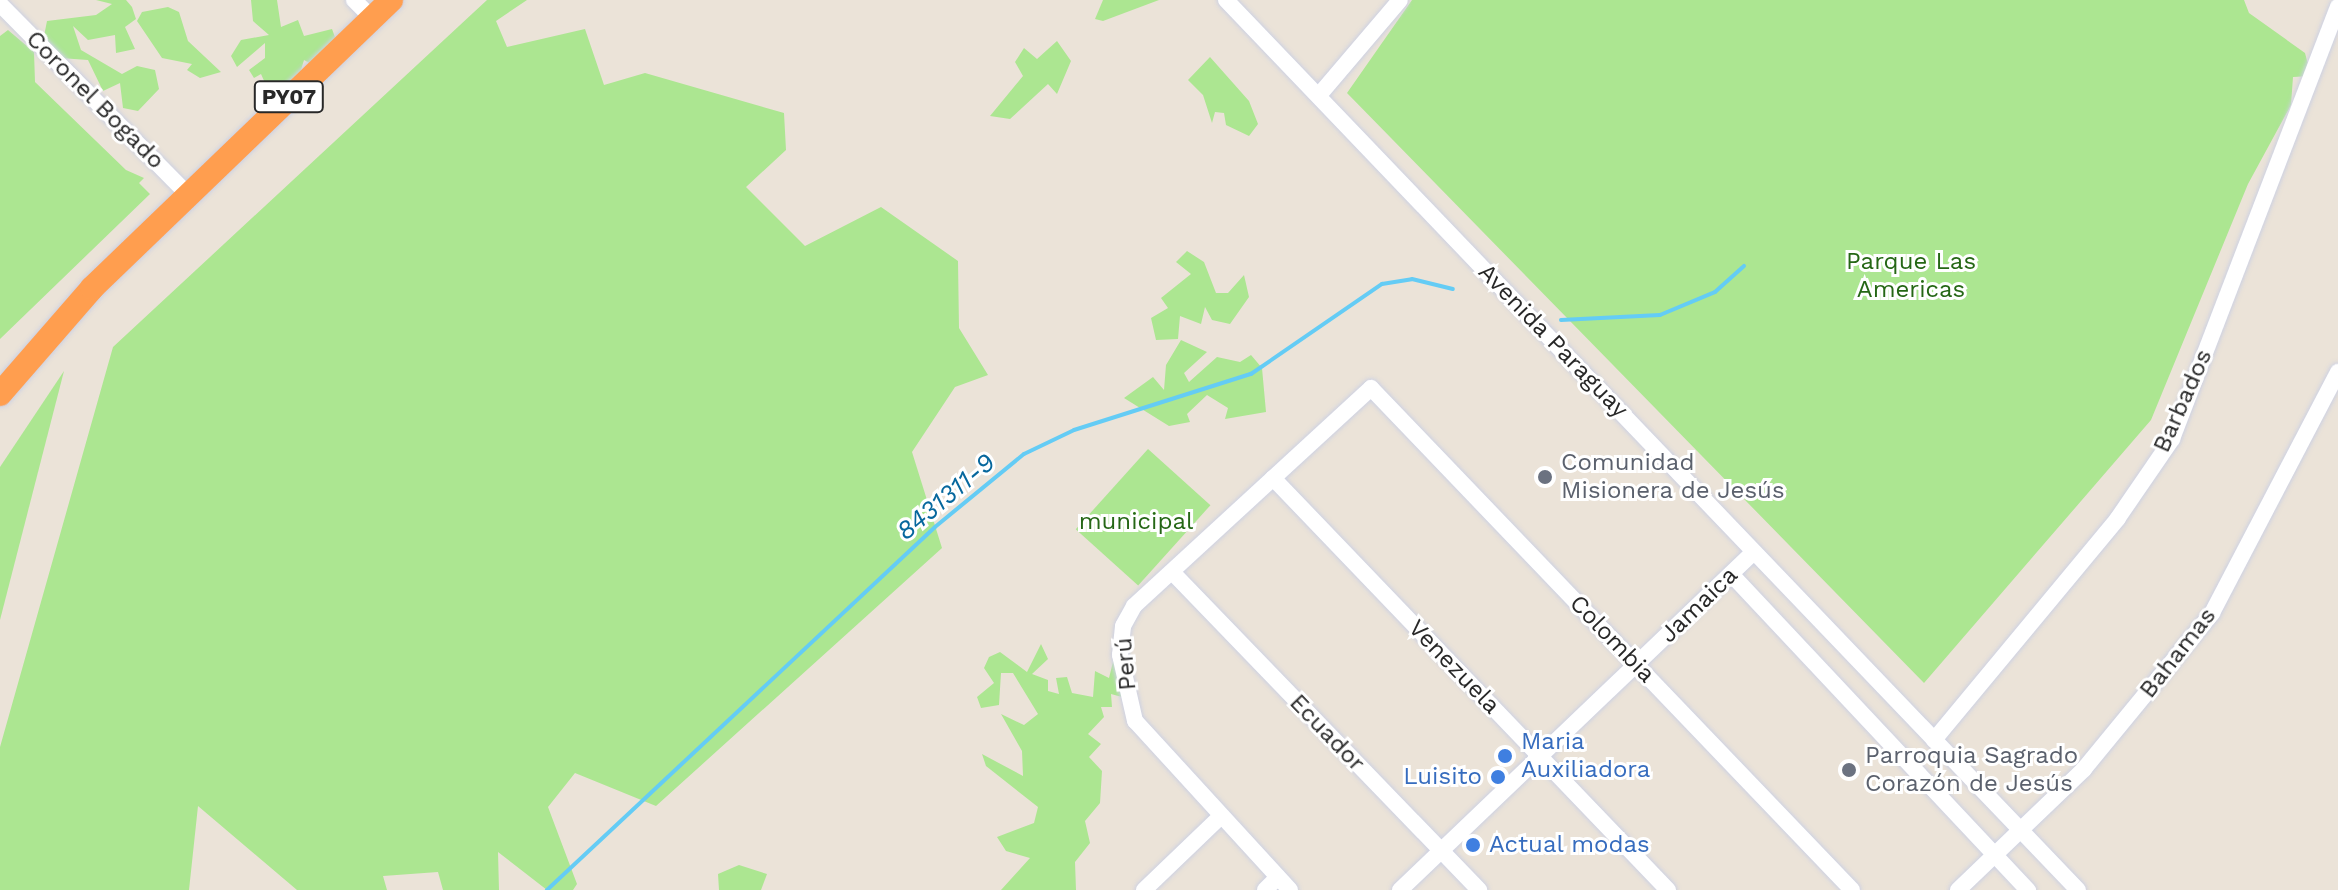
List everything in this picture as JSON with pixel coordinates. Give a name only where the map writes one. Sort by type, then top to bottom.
[{"type":"highway","name":"PY07","points":[[0,394],[92,288],[190,197],[363,8],[391,0]]},
{"type":"street","name":"Avenida Paraguay","points":[[1226,0],[1320,94],[2078,890]]},
{"type":"street","points":[[1320,94],[1400,0]]},
{"type":"street","name":"Coronel Bogado","points":[[1,2],[190,197]]},
{"type":"street","name":"Barbados","points":[[1934,740],[2118,518],[2172,439],[2338,7]]},
{"type":"street","name":"Bahamas","points":[[1958,890],[2084,769],[2212,613],[2338,372]]},
{"type":"street","name":"Perú","points":[[1290,890],[1149,743],[1128,699],[1123,626],[1134,606],[1175,575],[1273,478],[1371,388]]},
{"type":"street","name":"Colombia","points":[[1371,388],[1852,890]]},
{"type":"street","name":"Venezuela","points":[[1273,478],[1668,890]]},
{"type":"street","name":"Jamaica","points":[[1400,890],[1754,552]]},
{"type":"street","points":[[1731,574],[2028,890]]},
{"type":"street","name":"Ecuador","points":[[1175,575],[1479,890]]},
{"type":"street","points":[[1144,890],[1220,817]]},
{"type":"street","points":[[1265,890],[1278,877]]},
{"type":"green space","points":[[96,0],[126,0],[132,7],[136,19],[125,27],[135,49],[116,53],[115,35],[88,40],[73,26],[81,50],[122,74],[137,66],[155,70],[159,89],[138,111],[123,108],[120,83],[103,91],[88,60],[60,58],[44,36],[47,21],[96,15],[112,4]]},
{"type":"green space","points":[[251,0],[277,0],[281,27],[298,20],[304,36],[332,29],[339,48],[315,66],[304,60],[296,87],[265,83],[261,74],[254,78],[249,70],[265,58],[265,43],[237,67],[231,56],[241,40],[269,35],[253,21]]},
{"type":"green space","points":[[487,0],[527,0],[496,21],[507,47],[585,29],[604,85],[645,73],[784,113],[786,150],[746,187],[805,246],[881,207],[958,261],[959,328],[988,375],[955,387],[912,452],[942,548],[656,806],[575,773],[548,807],[577,884],[573,890],[547,890],[498,852],[499,890],[443,890],[438,872],[383,876],[387,890],[297,890],[198,806],[189,890],[0,890],[0,747],[113,347]]},
{"type":"green space","points":[[1103,0],[1159,0],[1103,21],[1095,19]]},
{"type":"green space","name":"Parque Las Americas","points":[[1412,0],[2244,0],[2249,13],[2305,53],[2311,76],[2293,77],[2291,105],[2248,184],[2151,420],[1924,683],[1347,93]]},
{"type":"green space","points":[[168,7],[179,12],[188,41],[221,72],[200,78],[187,70],[192,64],[162,58],[137,21],[142,12]]},
{"type":"green space","points":[[8,30],[34,52],[35,82],[126,170],[144,178],[139,183],[150,194],[0,339],[0,36]]},
{"type":"green space","points":[[1057,41],[1071,61],[1057,94],[1048,84],[1010,119],[990,116],[1023,76],[1015,62],[1024,48],[1037,59]]},
{"type":"green space","points":[[1210,57],[1249,101],[1258,124],[1249,136],[1226,125],[1224,113],[1215,112],[1212,123],[1203,95],[1188,80]]},
{"type":"green space","points":[[1187,251],[1204,262],[1216,293],[1228,293],[1244,275],[1249,297],[1230,324],[1212,320],[1205,307],[1201,324],[1180,316],[1178,339],[1156,340],[1151,318],[1168,308],[1161,298],[1191,274],[1176,262]]},
{"type":"green space","points":[[1181,340],[1207,352],[1184,373],[1189,382],[1217,357],[1240,362],[1251,355],[1262,368],[1266,412],[1225,419],[1228,408],[1207,395],[1187,414],[1190,422],[1169,426],[1124,398],[1153,377],[1164,390],[1166,365]]},
{"type":"green space","points":[[64,371],[0,620],[0,467]]},
{"type":"green space","name":"municipal","points":[[1148,449],[1210,505],[1138,585],[1076,529]]},
{"type":"green space","points":[[1041,644],[1048,659],[1032,674],[1048,680],[1048,691],[1059,694],[1056,678],[1067,677],[1072,693],[1093,697],[1095,671],[1109,678],[1114,658],[1122,697],[1111,694],[1112,707],[1101,707],[1104,717],[1088,734],[1101,744],[1089,757],[1102,771],[1100,803],[1085,821],[1090,843],[1075,862],[1076,890],[1001,890],[1030,858],[1006,851],[997,837],[1034,823],[1038,807],[986,766],[982,754],[1023,776],[1022,751],[1001,714],[1024,725],[1038,714],[1013,673],[1001,673],[999,705],[981,708],[977,697],[994,683],[984,668],[989,657],[1000,652],[1027,672]]},
{"type":"green space","points":[[739,865],[767,874],[761,890],[719,890],[718,874]]},
{"type":"waterway","name":"8431311-9","points":[[1561,320],[1660,315],[1715,292],[1744,266]]},
{"type":"waterway","name":"8431311-9","points":[[547,890],[935,527],[1024,454],[1074,430],[1251,374],[1382,284],[1412,279],[1453,289]]},
{"type":"place","name":"Comunidad Misionera de Jesús","points":[[1545,477]]},
{"type":"place","name":"Maria Auxiliadora","points":[[1505,756]]},
{"type":"place","name":"Parroquia Sagrado Corazón de Jesús","points":[[1849,770]]},
{"type":"place","name":"Luisito","points":[[1498,777]]},
{"type":"place","name":"Actual modas","points":[[1473,845]]}]
